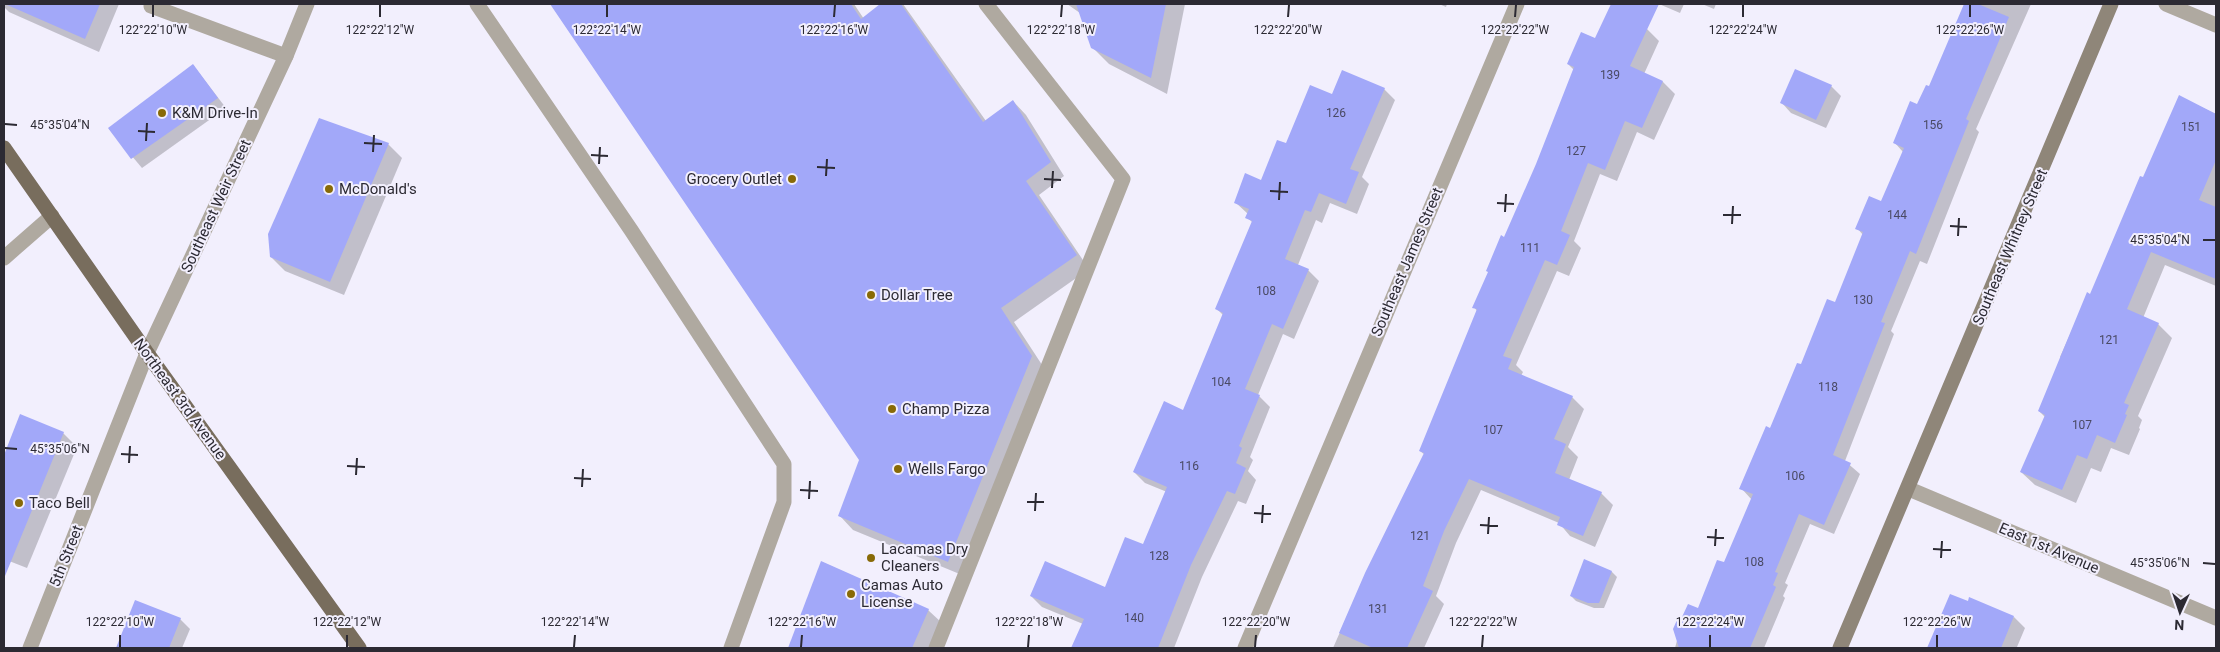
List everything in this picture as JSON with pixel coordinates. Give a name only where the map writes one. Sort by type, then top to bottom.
[{"type":"main road","name":"Northeast 3rd Avenue","points":[[4,148],[147,353],[359,648]]},
{"type":"street","name":"Southeast Weir Street","points":[[147,353],[286,56],[307,4]]},
{"type":"street","points":[[477,4],[636,237],[784,464],[784,502],[731,648]]},
{"type":"street","points":[[936,648],[1123,179],[986,4]]},
{"type":"street","name":"Southeast James Street","points":[[1244,648],[1517,4]]},
{"type":"street","name":"Southeast Whitney Street","points":[[1840,648],[1909,490],[2111,4]]},
{"type":"street","points":[[2166,4],[2216,25]]},
{"type":"street","points":[[151,6],[286,56]]},
{"type":"street","points":[[4,258],[52,216]]},
{"type":"street","name":"5th Street","points":[[30,648],[147,353]]},
{"type":"street","name":"East 1st Avenue","points":[[1909,490],[2216,618]]},
{"type":"building","points":[[5,4],[100,4],[85,39]]},
{"type":"building","points":[[550,4],[851,4],[861,19],[880,4],[901,4],[983,122],[1013,100],[1051,162],[1026,181],[1077,255],[1001,308],[1032,356],[948,562],[838,516],[859,460]]},
{"type":"building","points":[[1076,4],[1166,4],[1151,78],[1091,48]]},
{"type":"building","points":[[1611,4],[1659,4],[1630,66],[1663,81],[1642,128],[1625,121],[1605,170],[1588,163],[1561,231],[1570,235],[1557,265],[1545,260],[1503,356],[1512,359],[1508,369],[1573,396],[1554,439],[1566,444],[1555,473],[1602,492],[1583,536],[1557,525],[1560,517],[1469,479],[1444,531],[1423,586],[1433,591],[1407,648],[1373,648],[1339,633],[1365,573],[1424,453],[1419,451],[1477,309],[1472,308],[1488,272],[1486,271],[1501,235],[1504,237],[1536,164],[1574,67],[1567,64],[1581,32],[1595,38]]},
{"type":"building","points":[[1964,4],[1978,4],[2009,17],[1966,119],[1969,121],[1916,254],[1910,251],[1881,322],[1885,323],[1833,455],[1851,463],[1824,525],[1799,514],[1775,572],[1778,573],[1773,585],[1776,587],[1750,648],[1679,648],[1673,629],[1677,620],[1682,617],[1688,604],[1698,608],[1717,560],[1724,562],[1753,494],[1739,489],[1766,426],[1770,428],[1797,363],[1801,364],[1827,299],[1835,302],[1863,232],[1855,229],[1869,196],[1881,201],[1904,148],[1893,143],[1910,101],[1917,104],[1926,85],[1929,86]]},
{"type":"building","name":"K&M Drive-In","points":[[193,64],[218,98],[131,159],[108,128]]},
{"type":"building","points":[[1795,69],[1832,85],[1816,120],[1780,103]]},
{"type":"building","points":[[1342,70],[1385,88],[1350,169],[1359,172],[1346,204],[1319,193],[1311,212],[1305,210],[1285,259],[1309,269],[1283,329],[1272,324],[1245,389],[1260,395],[1239,446],[1242,448],[1236,463],[1246,468],[1235,494],[1227,491],[1191,565],[1158,648],[1071,648],[1084,619],[1030,596],[1045,561],[1105,587],[1125,537],[1143,544],[1167,487],[1133,472],[1164,401],[1183,410],[1223,313],[1215,309],[1252,221],[1245,218],[1249,209],[1234,203],[1245,173],[1261,180],[1277,140],[1286,143],[1310,85],[1332,94]]},
{"type":"building","points":[[2179,95],[2216,114],[2216,160],[2199,200],[2216,207],[2216,279],[2151,252],[2127,309],[2159,323],[2124,403],[2129,405],[2125,414],[2127,415],[2115,443],[2097,435],[2087,459],[2077,455],[2062,490],[2020,472],[2045,415],[2038,411],[2087,292],[2090,294],[2140,176],[2143,177]]},
{"type":"building","name":"McDonald's","points":[[319,118],[389,143],[330,282],[270,257],[268,234]]},
{"type":"building","name":"Taco Bell","points":[[20,414],[64,432],[5,576],[4,455]]},
{"type":"building","points":[[1584,559],[1612,571],[1599,603],[1588,603],[1570,596]]},
{"type":"building","points":[[821,561],[929,609],[912,648],[788,648]]},
{"type":"building","points":[[1950,594],[1968,601],[1969,597],[2014,616],[2001,648],[1927,648]]},
{"type":"building","points":[[135,600],[181,618],[169,648],[116,648]]},
{"type":"place","name":"K&M Drive-In","points":[[162,113]]},
{"type":"place","name":"Grocery Outlet","points":[[792,179]]},
{"type":"place","name":"McDonald's","points":[[329,189]]},
{"type":"place","name":"Dollar Tree","points":[[871,295]]},
{"type":"place","name":"Champ Pizza","points":[[892,409]]},
{"type":"place","name":"Wells Fargo","points":[[898,469]]},
{"type":"place","name":"Taco Bell","points":[[19,503]]},
{"type":"place","name":"Lacamas Dry Cleaners","points":[[871,558]]},
{"type":"place","name":"Camas Auto License","points":[[851,594]]}]
